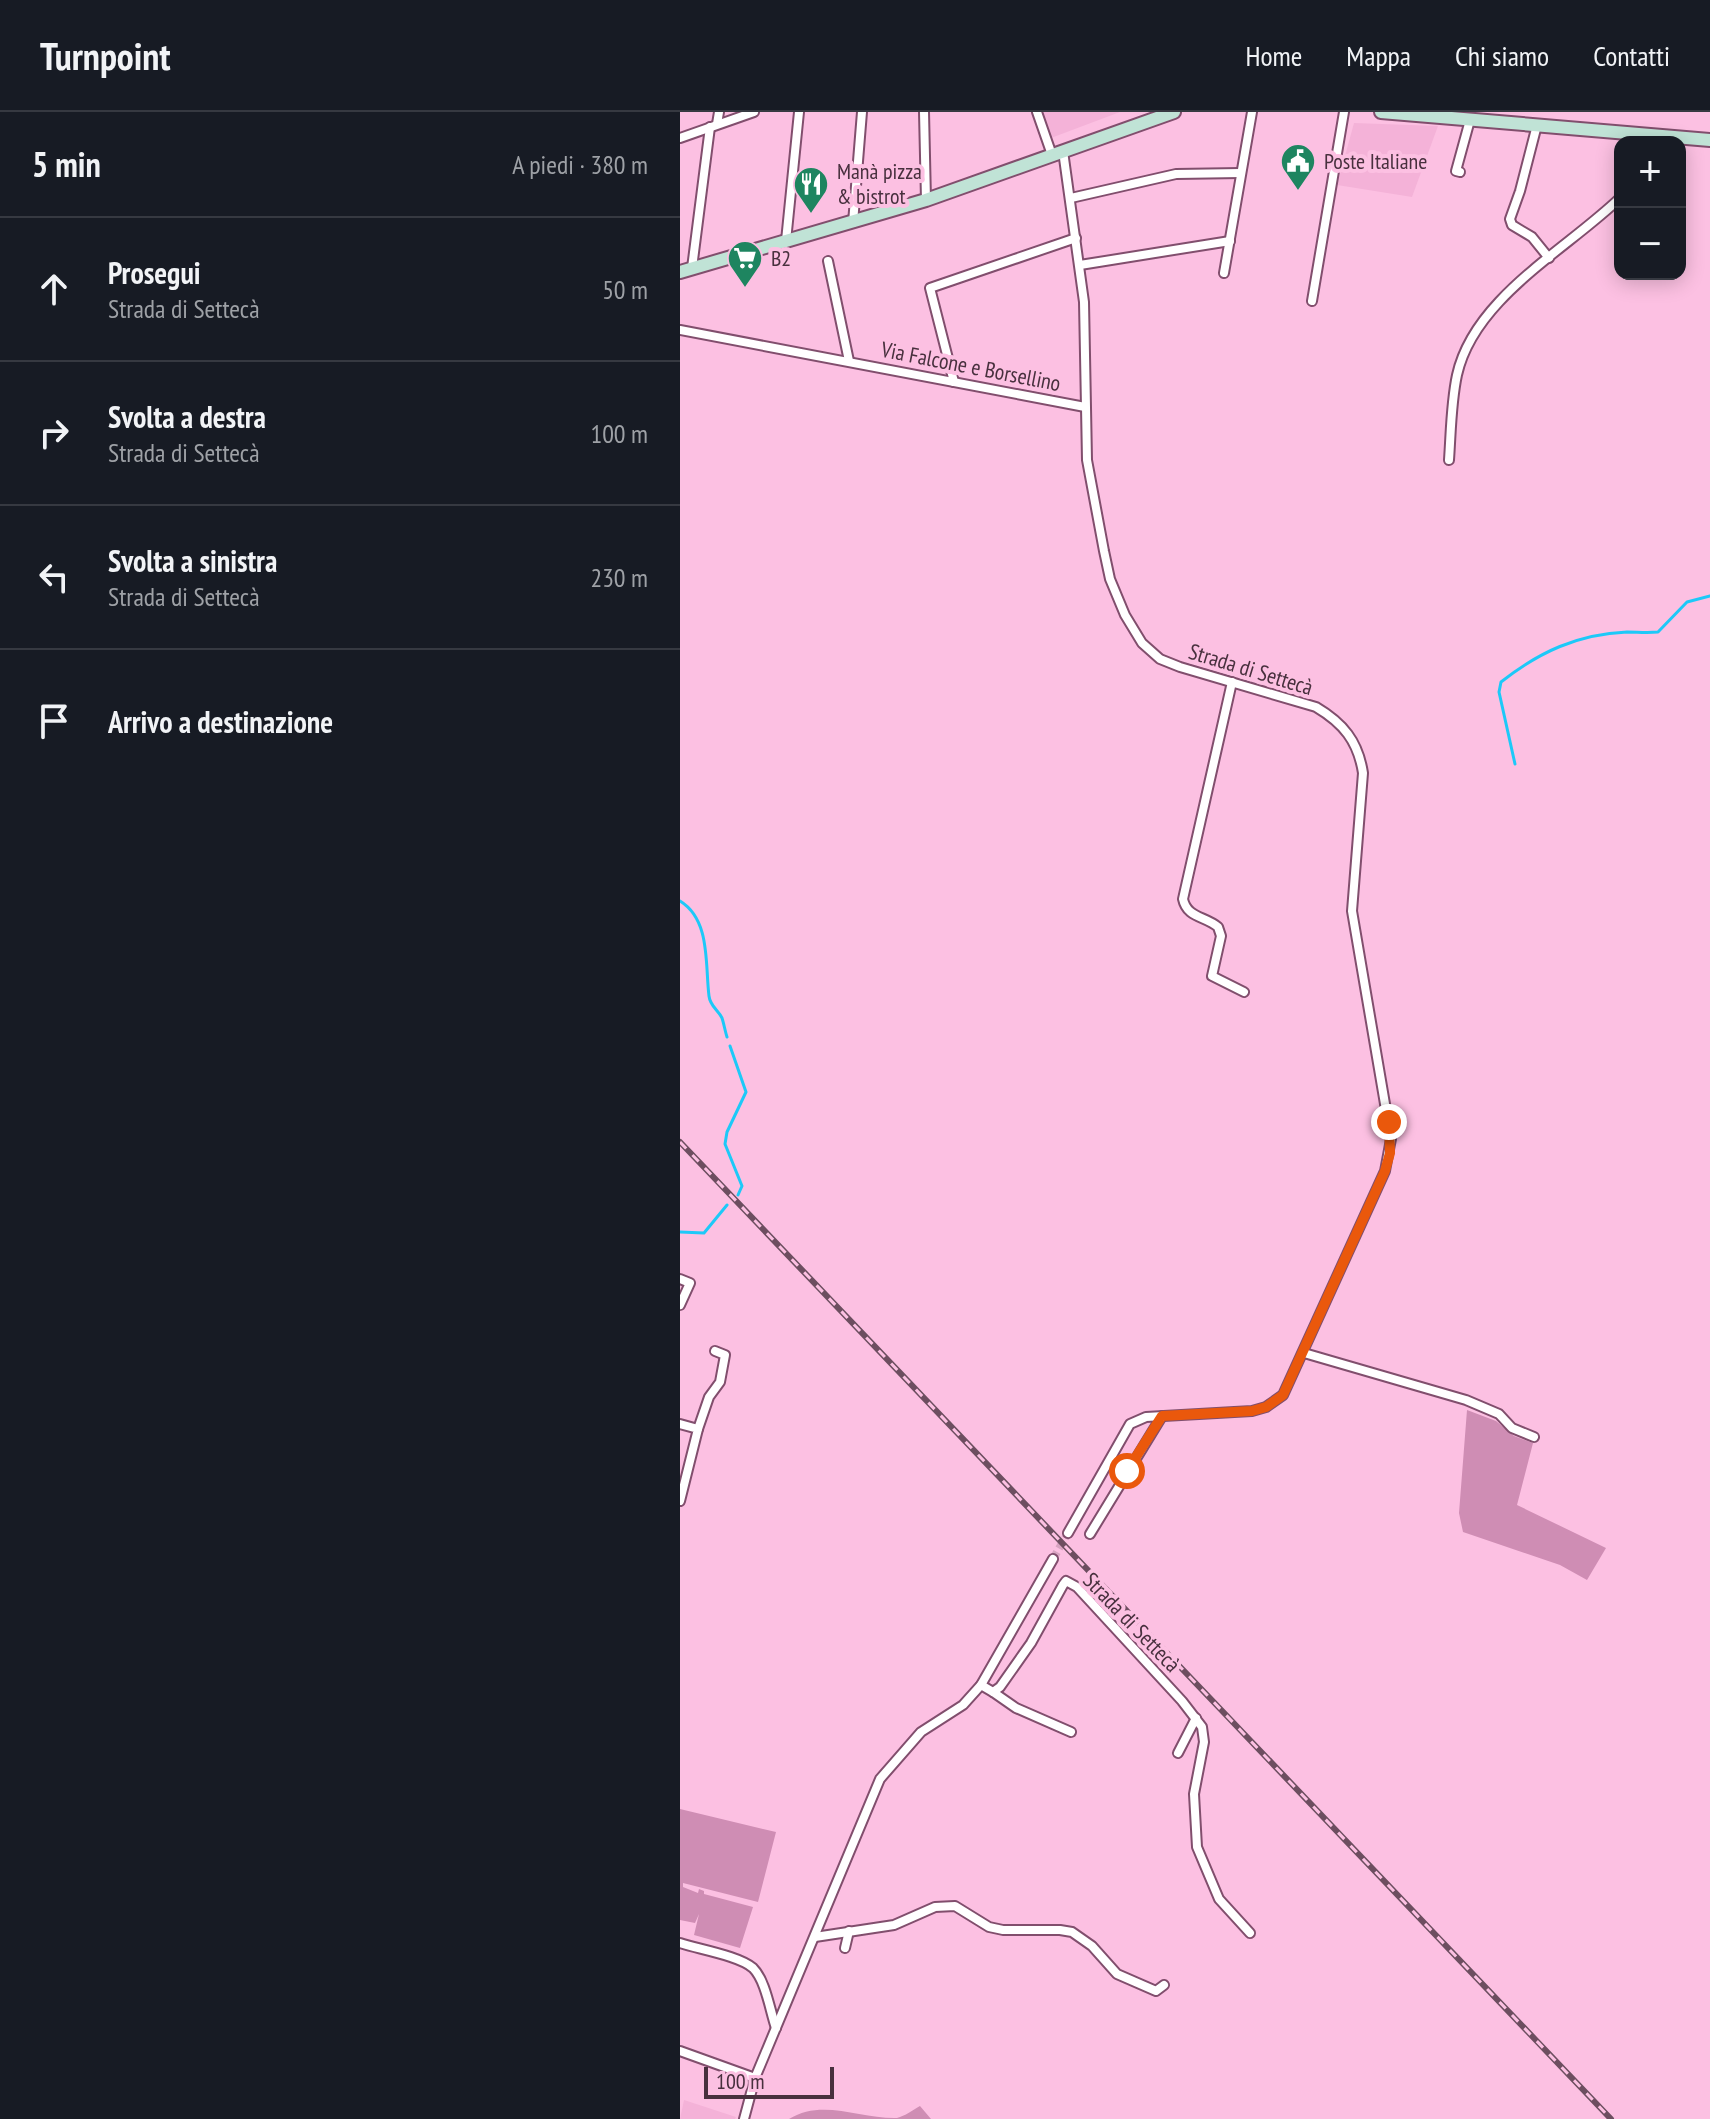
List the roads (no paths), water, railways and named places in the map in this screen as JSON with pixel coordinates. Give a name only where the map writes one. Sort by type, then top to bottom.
[{"type":"main road","points":[[686,270],[926,200],[1174,112]]},
{"type":"main road","points":[[1381,112],[1436,114],[1470,120],[1502,117],[1537,125],[1627,136]]},
{"type":"main road","points":[[1686,140],[1710,140]]},
{"type":"street","points":[[686,270],[719,112]]},
{"type":"street","points":[[680,138],[754,112]]},
{"type":"street","points":[[786,241],[799,112]]},
{"type":"street","points":[[853,223],[862,112]]},
{"type":"street","points":[[924,112],[926,200]]},
{"type":"street","name":"Strada di Settecà","points":[[1037,112],[1058,153],[1071,198],[1084,302],[1085,407],[1090,484],[1110,579],[1125,615],[1142,643],[1160,659],[1316,707],[1346,729],[1355,742],[1363,773],[1352,911],[1373,1045],[1386,1098],[1390,1153],[1385,1171],[1283,1395],[1266,1407],[1243,1412],[1146,1417],[1130,1424],[1068,1533]]},
{"type":"street","points":[[1224,273],[1252,112]]},
{"type":"street","points":[[1312,301],[1344,112]]},
{"type":"street","points":[[1460,172],[1456,171],[1470,120]]},
{"type":"street","points":[[1537,125],[1510,219],[1512,225],[1532,237],[1549,258]]},
{"type":"street","points":[[1071,198],[1176,174],[1241,173]]},
{"type":"street","points":[[1449,460],[1458,373],[1467,346],[1489,312],[1614,204]]},
{"type":"street","points":[[954,382],[930,288],[1076,238]]},
{"type":"street","points":[[1080,265],[1230,241]]},
{"type":"street","name":"Via Falcone e Borsellino","points":[[828,261],[849,361]]},
{"type":"street","name":"Via Falcone e Borsellino","points":[[680,330],[1085,407]]},
{"type":"street","points":[[1232,682],[1183,899],[1190,914],[1218,927],[1221,936],[1212,976],[1244,992]]},
{"type":"street","points":[[680,1279],[690,1283],[680,1305]]},
{"type":"street","points":[[680,1501],[698,1429],[709,1397],[720,1382],[725,1355],[715,1351]]},
{"type":"street","points":[[1304,1353],[1466,1400],[1499,1414],[1512,1428],[1534,1437]]},
{"type":"street","points":[[1090,1534],[1162,1416]]},
{"type":"street","points":[[680,1424],[698,1429]]},
{"type":"street","points":[[744,2119],[755,2078],[880,1779],[921,1732],[963,1705],[981,1685],[1053,1559]]},
{"type":"street","name":"Strada di Settecà","points":[[993,1692],[1018,1663],[1066,1581],[1077,1587],[1196,1718]]},
{"type":"street","points":[[981,1685],[1016,1708],[1071,1732]]},
{"type":"street","points":[[1178,1753],[1196,1718],[1202,1727],[1204,1742],[1194,1794],[1197,1847],[1219,1899],[1250,1933]]},
{"type":"street","points":[[815,1937],[894,1925],[935,1907],[955,1906],[989,1927],[1072,1932],[1092,1946],[1117,1974],[1149,1990],[1156,1991],[1164,1985]]},
{"type":"street","points":[[845,1948],[849,1931]]},
{"type":"street","points":[[680,1943],[753,1968],[776,2028]]},
{"type":"street","points":[[680,2051],[755,2078]]},
{"type":"waterway","points":[[1515,764],[1499,692],[1501,682],[1560,646],[1609,633],[1658,632],[1687,602],[1710,596]]},
{"type":"waterway","points":[[680,901],[690,909],[702,931],[710,999],[722,1018],[727,1037]]},
{"type":"waterway","points":[[730,1046],[746,1092],[727,1132],[725,1144],[742,1186],[738,1195]]},
{"type":"waterway","points":[[680,1232],[704,1233],[727,1205]]},
{"type":"tunnel","points":[[1053,1559],[1068,1533]]},
{"type":"railway","points":[[680,1142],[1611,2119]]},
{"type":"place","name":"Poste Italiane","points":[[1298,192]]},
{"type":"place","name":"Manà pizza & bistrot","points":[[811,215]]},
{"type":"place","name":"B2","points":[[745,289]]}]
